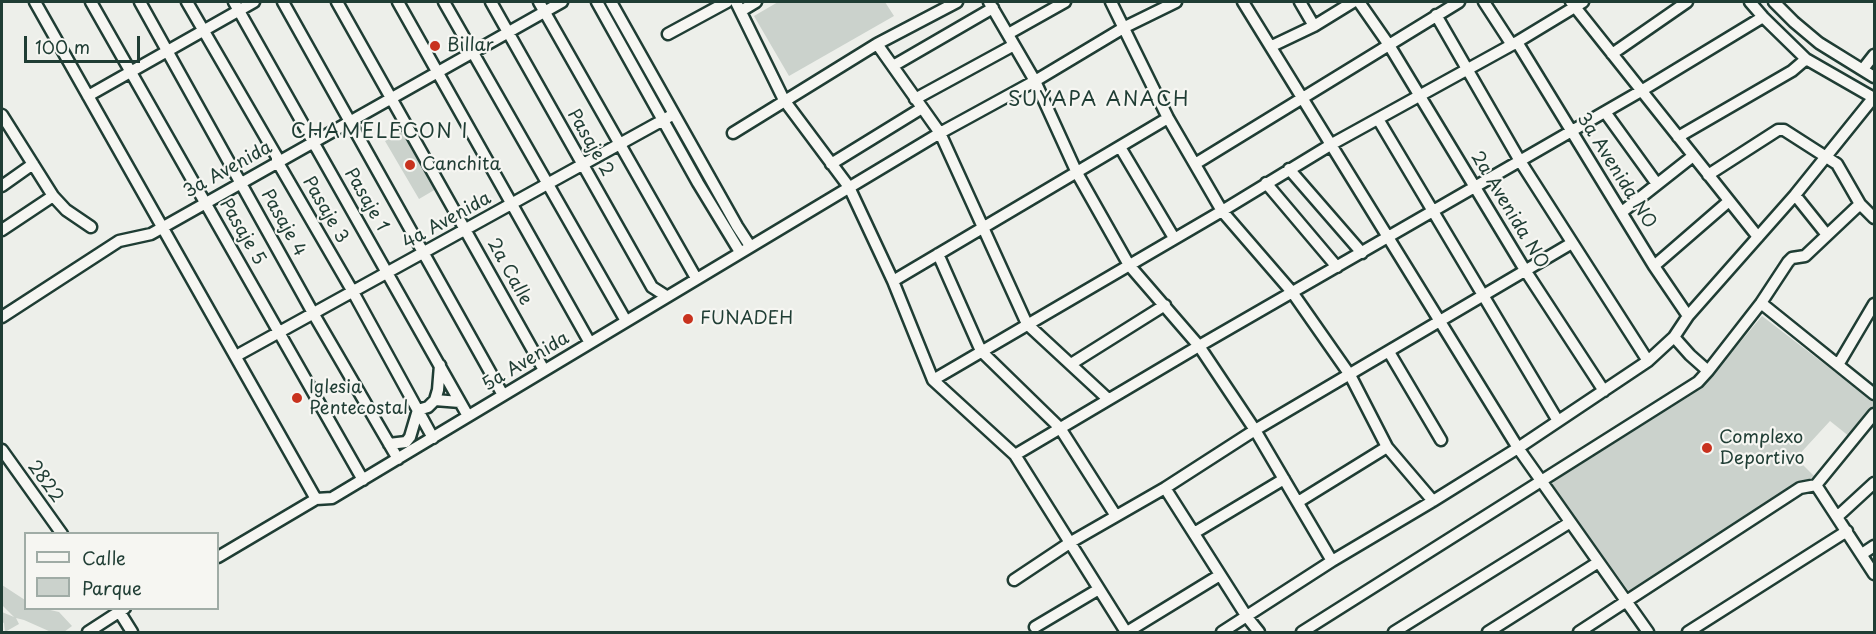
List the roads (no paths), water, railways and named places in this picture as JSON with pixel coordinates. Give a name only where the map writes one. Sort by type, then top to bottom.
[{"type":"street","points":[[35,2],[316,499]]},
{"type":"street","name":"Pasaje 5","points":[[91,2],[363,480]]},
{"type":"street","name":"Pasaje 4","points":[[140,2],[398,459]]},
{"type":"street","name":"Pasaje 3","points":[[187,2],[261,128],[277,161],[353,292],[433,438]]},
{"type":"street","points":[[88,96],[202,31],[236,6],[254,2]]},
{"type":"street","name":"Pasaje 1","points":[[283,2],[503,395]]},
{"type":"street","name":"2a Calle","points":[[338,2],[544,370]]},
{"type":"street","points":[[398,2],[590,343]]},
{"type":"street","points":[[444,2],[626,321]]},
{"type":"street","name":"Pasaje 2","points":[[491,2],[652,287],[666,296]]},
{"type":"street","name":"3a Avenida","points":[[2,317],[119,241],[151,234],[205,201],[508,32],[541,6],[562,2]]},
{"type":"street","points":[[597,2],[750,246]]},
{"type":"street","points":[[611,2],[740,252]]},
{"type":"street","points":[[668,34],[727,2]]},
{"type":"street","points":[[756,2],[738,6],[784,100],[849,187],[893,281],[933,380],[1015,455],[1127,633],[1220,574]]},
{"type":"street","points":[[733,133],[877,44],[957,2]]},
{"type":"street","points":[[1008,34],[1065,2]]},
{"type":"street","points":[[1111,2],[1168,118],[1222,211],[1292,292],[1350,375],[1387,447],[1433,501]]},
{"type":"street","name":"5a Avenida","points":[[219,556],[316,499],[332,498],[940,133],[1035,81],[1125,27],[1176,2]]},
{"type":"street","points":[[1243,2],[1518,448],[1648,633]]},
{"type":"street","points":[[1300,2],[1314,26]]},
{"type":"street","points":[[1272,46],[1314,26],[1353,2]]},
{"type":"street","name":"2a Avenida NO","points":[[1359,2],[1389,45],[1525,270],[1604,391]]},
{"type":"street","points":[[1195,164],[1459,2]]},
{"type":"street","name":"3a Avenida NO","points":[[1484,2],[1514,43],[1688,316]]},
{"type":"street","points":[[1612,54],[1687,2]]},
{"type":"street","points":[[1222,633],[1332,561],[1518,448],[1648,361],[1674,337],[1688,316],[1795,195],[1874,98],[1806,58],[1750,2]]},
{"type":"street","points":[[1774,2],[1813,38],[1875,77]]},
{"type":"street","points":[[933,380],[1332,144],[1514,43],[1576,3],[1612,54],[1758,237]]},
{"type":"street","points":[[892,66],[991,5],[1035,81],[1077,173],[1129,266],[1199,346],[1255,430],[1332,561]]},
{"type":"street","name":"Pasaje 1","points":[[236,6],[468,416]]},
{"type":"street","points":[[541,6],[696,278]]},
{"type":"street","points":[[1436,15],[1520,161],[1648,361]]},
{"type":"street","points":[[1015,455],[1641,91],[1763,17]]},
{"type":"street","points":[[877,44],[940,133],[1028,324],[1108,399]]},
{"type":"street","points":[[831,164],[919,103],[1014,45]]},
{"type":"street","points":[[1863,69],[1875,55]]},
{"type":"street","points":[[1678,137],[1792,70],[1806,58]]},
{"type":"street","points":[[1605,112],[1658,184]]},
{"type":"street","points":[[2,115],[53,196],[66,210],[91,227]]},
{"type":"street","name":"4a Avenida","points":[[236,356],[669,117]]},
{"type":"street","points":[[893,281],[1168,118]]},
{"type":"street","points":[[1378,119],[1558,421]]},
{"type":"street","points":[[1708,175],[1778,130],[1784,130],[1837,164],[1860,204],[1875,218]]},
{"type":"street","points":[[1120,147],[1174,238]]},
{"type":"street","points":[[1622,212],[1693,156]]},
{"type":"street","points":[[2,186],[33,164]]},
{"type":"street","points":[[1289,169],[1362,253]]},
{"type":"street","points":[[1266,183],[1337,267]]},
{"type":"street","points":[[1795,195],[1827,235]]},
{"type":"street","points":[[2,230],[53,196]]},
{"type":"street","points":[[1654,266],[1729,201]]},
{"type":"street","points":[[1302,633],[1698,382],[1761,303],[1792,258],[1805,256],[1860,204]]},
{"type":"street","points":[[1014,580],[1071,542],[1166,488],[1255,430],[1572,243]]},
{"type":"street","points":[[938,254],[981,351],[1060,428],[1116,516]]},
{"type":"street","points":[[1761,303],[1875,394]]},
{"type":"street","points":[[1838,365],[1875,304]]},
{"type":"street","points":[[1071,364],[1165,305]]},
{"type":"street","points":[[1674,337],[1708,371]]},
{"type":"street","points":[[1389,352],[1441,440]]},
{"type":"street","points":[[389,444],[406,442],[410,437],[418,410],[428,407],[435,400],[440,365]]},
{"type":"street","points":[[435,400],[460,402]]},
{"type":"street","points":[[1579,633],[1800,488],[1816,485],[1875,414]]},
{"type":"street","points":[[1298,502],[1387,447]]},
{"type":"street","name":"2822","points":[[2,450],[61,532]]},
{"type":"street","points":[[1194,533],[1284,479]]},
{"type":"street","points":[[1837,516],[1875,483]]},
{"type":"street","points":[[1816,485],[1875,574]]},
{"type":"street","points":[[1166,488],[1258,633]]},
{"type":"street","points":[[1394,633],[1569,523]]},
{"type":"street","points":[[1688,633],[1847,531]]},
{"type":"street","points":[[1862,554],[1875,546]]},
{"type":"street","points":[[1488,633],[1597,563]]},
{"type":"street","points":[[1035,627],[1099,589]]},
{"type":"street","points":[[88,633],[121,610],[132,633]]},
{"type":"place","name":"Billar","points":[[435,46]]},
{"type":"place","name":"Canchita","points":[[410,165]]},
{"type":"place","name":"FUNADEH","points":[[688,319]]},
{"type":"place","name":"Iglesia Pentecostal","points":[[297,398]]},
{"type":"place","name":"Complexo Deportivo","points":[[1707,448]]},
{"type":"district","name":"SUYAPA ANACH","points":[[1099,100]]},
{"type":"district","name":"CHAMELECON I","points":[[380,132]]}]
